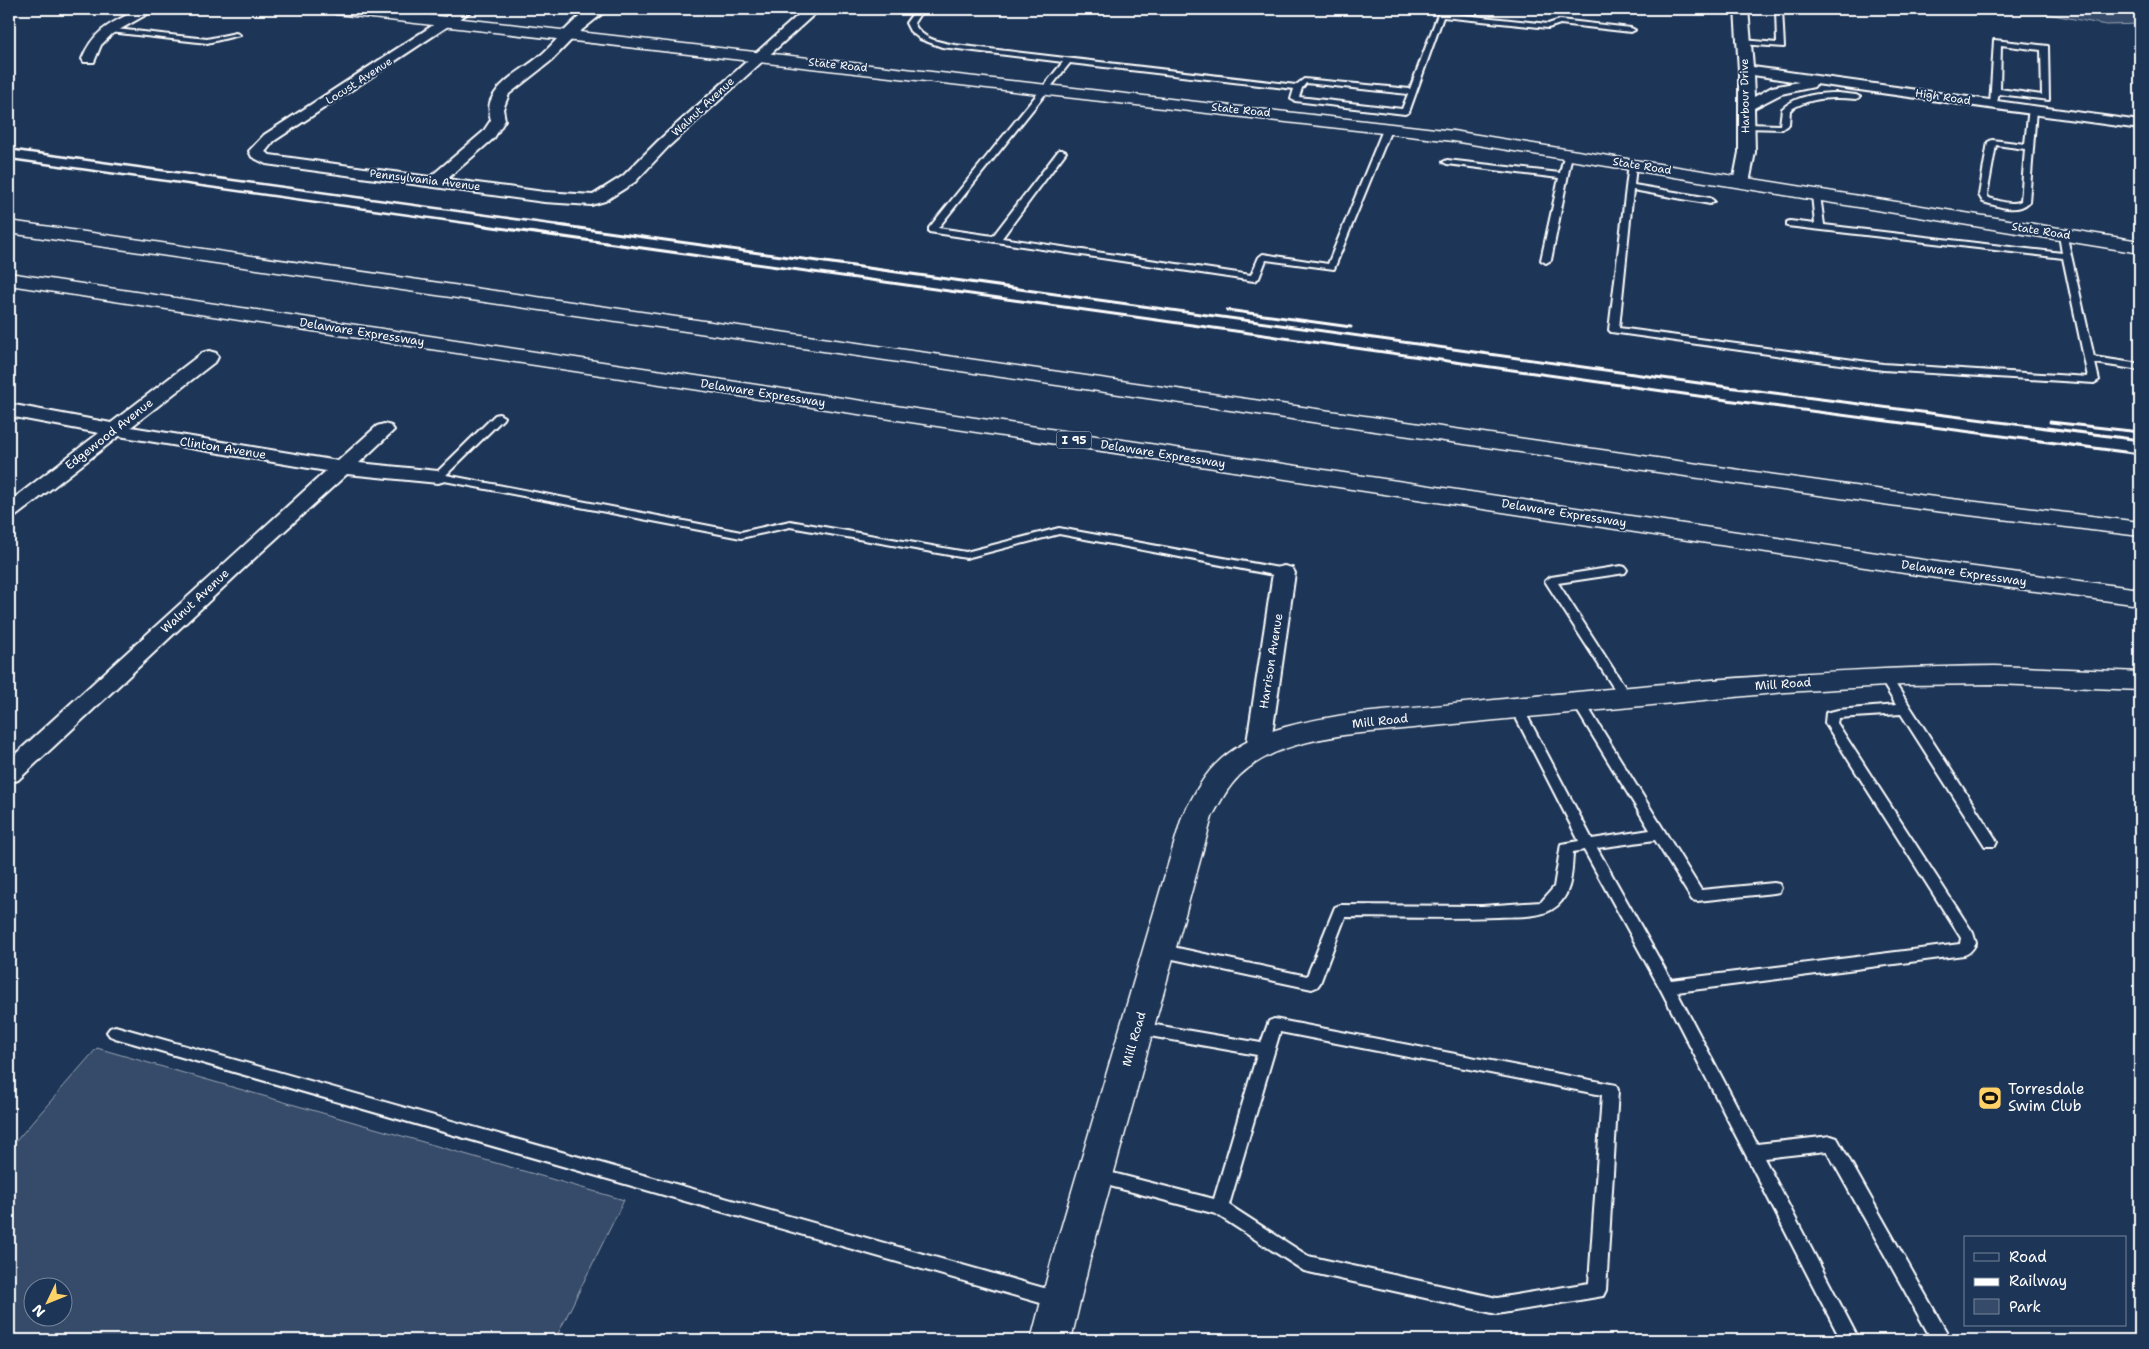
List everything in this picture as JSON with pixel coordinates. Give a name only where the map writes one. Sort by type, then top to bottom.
[{"type":"main road","name":"State Road","points":[[336,9],[450,20],[1388,127],[1568,154],[2140,247]]},
{"type":"main road","points":[[9,227],[1776,482],[2140,529]]},
{"type":"main road","name":"Delaware Expressway","points":[[9,279],[1937,570],[2140,596]]},
{"type":"main road","name":"Mill Road","points":[[1051,1340],[1095,1175],[1197,818],[1211,791],[1225,772],[1235,763],[1258,749],[1324,728],[1786,683],[1885,677],[1995,675],[2140,681]]},
{"type":"street","points":[[89,59],[95,44],[110,30],[149,9]]},
{"type":"street","name":"Locust Avenue","points":[[259,156],[256,151],[269,138],[467,9]]},
{"type":"street","points":[[435,181],[489,135],[498,120],[496,107],[500,98],[511,84],[546,58],[568,34],[602,9]]},
{"type":"street","name":"Walnut Avenue","points":[[591,200],[599,198],[629,179],[758,56],[813,9]]},
{"type":"street","name":"Harbour Drive","points":[[1741,9],[1746,70],[1747,152],[1741,183]]},
{"type":"street","points":[[1743,42],[1765,58],[1805,78]]},
{"type":"street","name":"High Road","points":[[1746,70],[1845,83],[1994,98],[2032,109],[2140,125]]},
{"type":"street","points":[[1745,107],[1765,95],[1792,87],[1845,83]]},
{"type":"street","name":"Pennsylvania Avenue","points":[[259,156],[286,162],[544,197],[591,200]]},
{"type":"street","name":"Edgewood Avenue","points":[[9,512],[114,429],[209,358]]},
{"type":"street","name":"Clinton Avenue","points":[[9,410],[344,468],[438,477]]},
{"type":"street","name":"Walnut Avenue","points":[[9,774],[249,551],[344,468],[384,430]]},
{"type":"street","name":"Harrison Avenue","points":[[1258,749],[1284,573]]},
{"type":"lane","points":[[920,9],[910,23],[913,31],[922,38],[954,47],[1298,88]]},
{"type":"lane","points":[[1743,42],[1781,45],[1779,9]]},
{"type":"lane","points":[[1412,92],[1304,81],[1298,88],[1295,100],[1405,112],[1442,12],[1548,26],[1560,22],[1632,30]]},
{"type":"lane","points":[[110,30],[207,41],[236,35]]},
{"type":"lane","points":[[1997,42],[2045,48],[2046,98],[1994,98],[1997,42]]},
{"type":"lane","points":[[1068,60],[932,230],[1254,278],[1263,257],[1331,267],[1388,127]]},
{"type":"lane","points":[[1746,126],[1782,128],[1785,124],[1786,109],[1804,99],[1835,96],[1856,97]]},
{"type":"lane","points":[[2029,147],[1992,142],[1983,195],[1986,200],[2011,206],[2021,205],[2025,202],[2032,109]]},
{"type":"lane","points":[[996,240],[1062,152]]},
{"type":"lane","points":[[1546,260],[1568,154]]},
{"type":"lane","points":[[1447,162],[1564,176]]},
{"type":"lane","points":[[1632,165],[1614,330],[1883,367],[2094,380],[2063,235]]},
{"type":"lane","points":[[1630,187],[1710,201]]},
{"type":"lane","points":[[1816,195],[1820,228]]},
{"type":"lane","points":[[1790,224],[2067,256]]},
{"type":"lane","points":[[2089,359],[2140,367]]},
{"type":"lane","points":[[438,477],[499,417]]},
{"type":"lane","points":[[438,477],[741,535],[790,524],[966,555],[1059,531],[1284,573]]},
{"type":"lane","points":[[1621,570],[1551,581],[1626,698]]},
{"type":"lane","points":[[1885,677],[1990,842]]},
{"type":"lane","points":[[1578,702],[1697,896],[1774,888]]},
{"type":"lane","points":[[1517,708],[1588,844],[1667,987],[1850,1340]]},
{"type":"lane","points":[[1667,987],[1964,949],[1969,943],[1968,936],[1831,723],[1830,716],[1905,709]]},
{"type":"lane","points":[[1159,950],[1312,983],[1340,911],[1514,911],[1544,907],[1563,888],[1566,848],[1659,834]]},
{"type":"lane","points":[[1095,1175],[1220,1208],[1304,1263],[1497,1306],[1597,1290],[1610,1090],[1274,1025],[1220,1208]]},
{"type":"lane","points":[[1137,1028],[1266,1050]]},
{"type":"lane","points":[[115,1032],[1060,1301]]},
{"type":"lane","points":[[1753,1152],[1830,1143],[1942,1340]]},
{"type":"green space","points":[[2021,9],[2140,9],[2140,24],[2106,25]]},
{"type":"green space","points":[[97,1048],[624,1200],[555,1340],[9,1340],[9,1149]]},
{"type":"railway","points":[[9,149],[566,226]]},
{"type":"railway","points":[[9,159],[487,226]]},
{"type":"railway","points":[[478,225],[1734,401],[2140,454]]},
{"type":"railway","points":[[557,225],[1735,388],[2140,440]]},
{"type":"railway","points":[[1227,310],[1351,327]]},
{"type":"railway","points":[[2050,422],[2140,432]]},
{"type":"place","name":"Torresdale Swim Club","points":[[1990,1098]]}]
